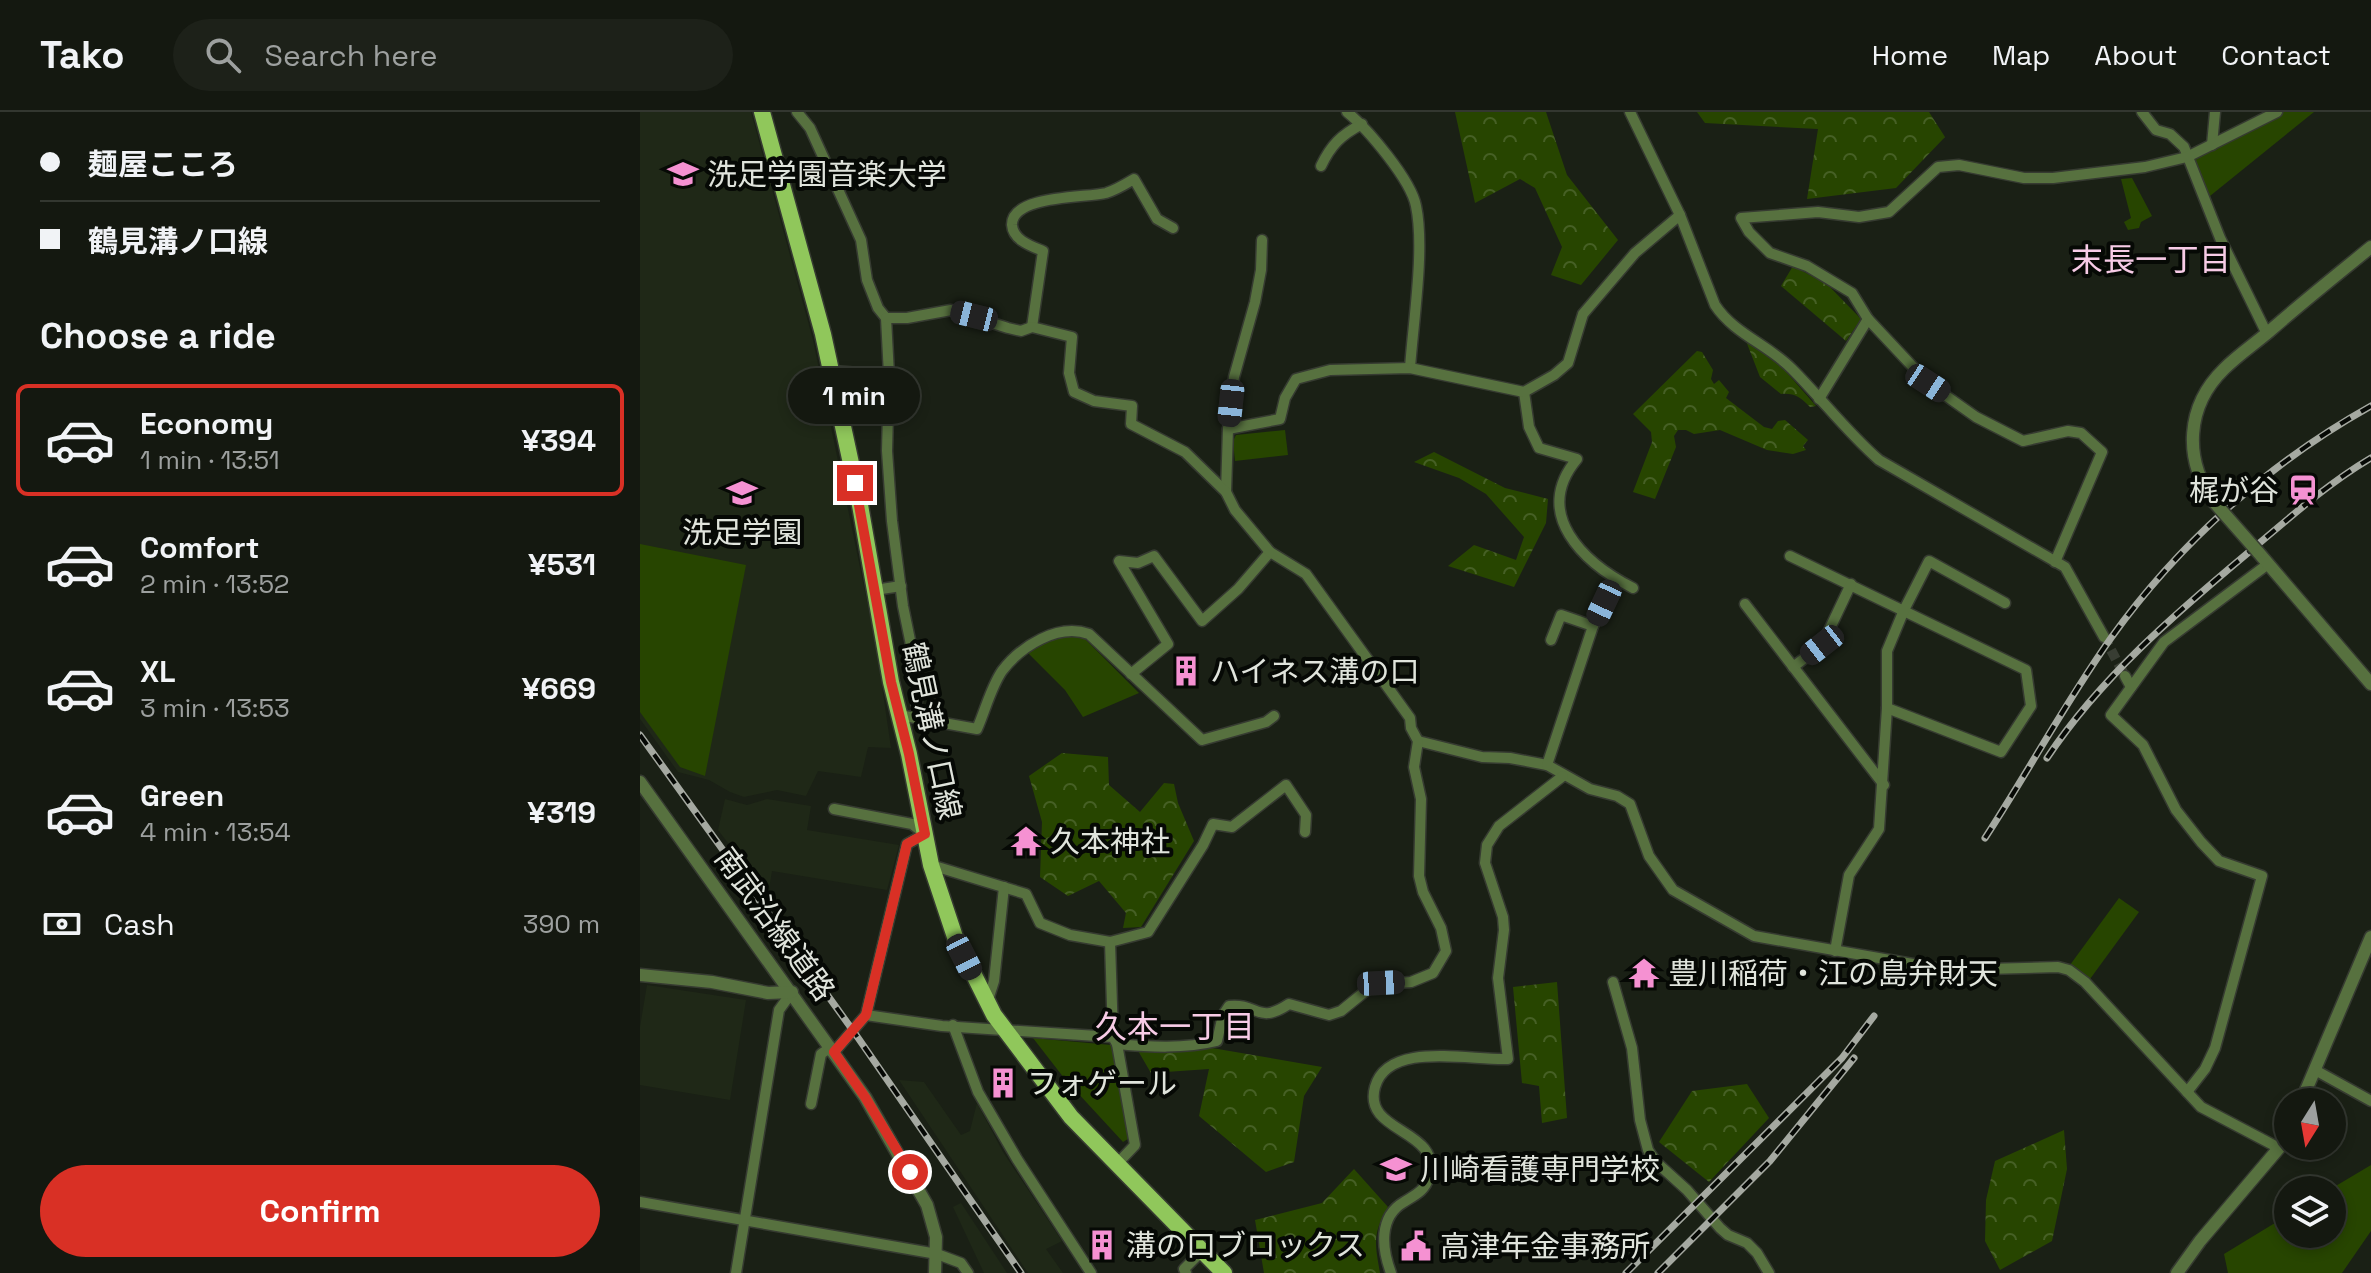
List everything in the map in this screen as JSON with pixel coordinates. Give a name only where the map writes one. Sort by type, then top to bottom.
[{"type":"main road","name":"鶴見溝ノ口線","points":[[762,112],[831,371],[891,682],[931,865],[955,937],[987,1003],[1005,1031],[1071,1117],[1224,1273]]},
{"type":"street","points":[[797,112],[810,128],[830,168],[861,240],[867,280],[878,308],[886,318],[889,375],[887,451],[901,586],[918,679],[916,718]]},
{"type":"street","points":[[1347,112],[1362,124],[1408,184],[1416,206],[1418,256],[1410,368]]},
{"type":"street","points":[[1630,112],[1680,215],[1715,305],[1723,317],[1791,367],[1852,436],[1879,460],[2065,567],[2104,637]]},
{"type":"street","points":[[2142,112],[2156,130],[2179,140],[2220,238],[2267,334]]},
{"type":"street","points":[[2212,145],[2215,112]]},
{"type":"street","points":[[2055,562],[2102,452],[2081,433],[2068,431],[2023,441],[2008,436],[1928,383],[1868,319],[1852,293],[1807,266],[1770,253],[1749,232],[1741,218],[1818,212],[1859,217],[1889,212],[1938,167],[1959,165],[2024,178],[2053,178],[2145,167],[2187,157],[2277,112]]},
{"type":"street","points":[[1321,166],[1329,149],[1341,135],[1362,124]]},
{"type":"street","points":[[1032,327],[1043,251],[1015,236],[1013,217],[1021,208],[1048,200],[1102,194],[1134,179],[1157,219],[1173,228]]},
{"type":"street","points":[[1228,429],[1280,419],[1285,398],[1296,379],[1330,370],[1410,368],[1524,392],[1568,363],[1583,314],[1635,253],[1680,215]]},
{"type":"street","points":[[1226,492],[1234,377],[1257,291],[1262,240]]},
{"type":"street","points":[[2371,247],[2225,368],[2201,399],[2192,432],[2195,461],[2214,502],[2371,684]]},
{"type":"street","points":[[866,1015],[1164,1048],[1208,1044],[1217,1041],[1223,1015],[1229,1006],[1242,1006],[1266,1015],[1289,1004],[1329,1015],[1341,1011],[1373,985],[1411,982],[1433,973],[1446,951],[1441,928],[1423,892],[1419,876],[1421,799],[1414,767],[1418,741],[1410,718],[1306,574],[1270,552],[1235,510],[1226,492],[1185,452],[1131,424],[1132,406],[1094,401],[1074,392],[1069,373],[1072,337],[1032,327],[1021,331],[951,310],[907,318],[886,318]]},
{"type":"street","points":[[1819,399],[1868,319]]},
{"type":"street","points":[[831,371],[889,375]]},
{"type":"street","points":[[1524,392],[1529,427],[1539,448],[1577,459],[1565,473],[1561,488],[1561,518],[1564,525],[1583,555],[1615,579],[1633,588]]},
{"type":"street","points":[[1131,674],[1168,644],[1119,561],[1138,563],[1154,556],[1202,621],[1238,589],[1270,552]]},
{"type":"street","points":[[1790,556],[2026,670],[2031,706],[2001,752],[1887,708]]},
{"type":"street","points":[[1835,951],[1849,875],[1879,829],[1884,785],[1887,651],[1904,610],[1929,561],[2005,603]]},
{"type":"street","points":[[2187,1092],[2205,1069],[2215,1048],[2262,876],[2219,861],[2176,810],[2143,745],[2111,715],[2164,642],[2268,564]]},
{"type":"street","points":[[1547,765],[1593,626],[1615,579]]},
{"type":"street","points":[[1793,667],[1822,645],[1851,584]]},
{"type":"street","points":[[875,590],[901,586]]},
{"type":"street","points":[[1745,604],[1884,785]]},
{"type":"street","points":[[1551,640],[1561,615],[1593,626]]},
{"type":"street","points":[[899,715],[977,729],[1000,674],[1010,662],[1026,649],[1063,630],[1075,629],[1089,634],[1202,740],[1266,722],[1274,716]]},
{"type":"street","points":[[2125,676],[2131,687]]},
{"type":"street","points":[[1418,741],[1482,757],[1510,758],[1547,765],[1590,789],[1617,796],[1630,804],[1649,856],[1673,890],[1754,936],[1947,970],[2041,966],[2069,970],[2085,982],[2208,1112],[2274,1145]]},
{"type":"street","points":[[1391,1273],[1385,1258],[1383,1234],[1389,1216],[1425,1187],[1430,1175],[1430,1163],[1427,1150],[1418,1141],[1385,1122],[1377,1113],[1373,1102],[1374,1089],[1381,1072],[1393,1062],[1415,1057],[1508,1059],[1498,978],[1503,917],[1485,863],[1487,845],[1499,826],[1563,776]]},
{"type":"street","name":"南武沿線道路","points":[[640,782],[865,1097],[919,1188],[932,1221],[937,1254],[935,1273]]},
{"type":"street","points":[[931,865],[1026,894],[1040,923],[1070,935],[1110,942],[1148,932],[1213,824],[1232,827],[1286,785],[1306,815],[1305,832]]},
{"type":"street","points":[[811,1104],[821,1054],[832,1050],[866,1015],[907,844],[925,834],[912,824],[834,809]]},
{"type":"street","points":[[987,1003],[994,981],[1004,887]]},
{"type":"street","points":[[2307,1088],[2371,937]]},
{"type":"street","points":[[1110,942],[1115,1041],[1135,1145],[1116,1165]]},
{"type":"street","points":[[640,975],[712,982],[768,993],[792,992]]},
{"type":"street","points":[[1613,982],[1632,1048],[1640,1120],[1648,1150],[1720,1228],[1747,1243],[1757,1253],[1769,1273]]},
{"type":"street","points":[[736,1273],[779,1010],[792,992]]},
{"type":"street","points":[[953,1025],[978,1092],[1091,1273]]},
{"type":"street","points":[[2315,1070],[2371,1101]]},
{"type":"street","points":[[2177,1273],[2274,1154]]},
{"type":"street","points":[[640,1202],[937,1254],[961,1263],[968,1273]]},
{"type":"street","points":[[1186,1273],[1184,1269],[1202,1251]]},
{"type":"shaded area","name":"洗足学園","points":[[640,112],[751,112],[813,340],[876,645],[891,748],[868,747],[861,777],[818,771],[806,796],[777,790],[744,797],[709,780],[678,772],[640,719]]},
{"type":"shaded area","points":[[725,799],[747,805],[767,799],[811,806],[807,830],[899,845],[887,890],[772,871],[768,895],[718,830]]},
{"type":"shaded area","points":[[647,985],[746,1000],[730,1100],[640,1085],[640,1027]]},
{"type":"shaded area","points":[[899,1080],[924,1082],[961,1135],[970,1131],[977,1103],[1003,1152],[1062,1241],[1046,1249],[1063,1273],[1028,1273]]},
{"type":"shaded area","points":[[961,1203],[1007,1273],[984,1273],[953,1207]]},
{"type":"green space","points":[[1455,112],[1546,112],[1567,175],[1618,240],[1581,285],[1551,275],[1562,247],[1535,188],[1520,179],[1475,203]]},
{"type":"green space","points":[[1697,112],[1929,112],[1945,137],[1896,188],[1807,199],[1818,129],[1705,123]]},
{"type":"green space","points":[[2281,112],[2314,112],[2210,196],[2193,160]]},
{"type":"green space","points":[[2132,178],[2152,216],[2141,222],[2139,228],[2128,230],[2124,222],[2131,218],[2121,179]]},
{"type":"green space","points":[[1793,266],[1827,284],[1861,319],[1846,341],[1781,286]]},
{"type":"green space","points":[[1746,341],[1782,367],[1816,406],[1810,407],[1794,395],[1781,394],[1760,377]]},
{"type":"green space","points":[[1697,351],[1702,352],[1713,370],[1711,379],[1714,384],[1719,380],[1729,392],[1726,398],[1764,427],[1772,429],[1778,421],[1785,420],[1808,440],[1803,446],[1806,450],[1793,454],[1767,450],[1720,430],[1694,434],[1678,430],[1674,436],[1676,447],[1655,499],[1633,492],[1652,442],[1651,432],[1633,414]]},
{"type":"green space","points":[[1285,430],[1288,455],[1235,461],[1233,441],[1236,435]]},
{"type":"green space","points":[[1434,452],[1505,488],[1548,499],[1546,523],[1514,587],[1448,566],[1474,545],[1516,560],[1524,537],[1486,494],[1459,478],[1414,462]]},
{"type":"green space","points":[[640,544],[746,565],[705,776],[680,767],[640,712]]},
{"type":"green space","points":[[1068,631],[1080,634],[1139,693],[1083,717],[1065,690],[1027,652]]},
{"type":"green space","points":[[1062,753],[1108,757],[1109,785],[1140,812],[1164,783],[1174,784],[1178,803],[1194,841],[1141,927],[1123,928],[1126,913],[1099,881],[1068,896],[1040,877],[1042,822],[1029,776]]},
{"type":"green space","points":[[2119,898],[2139,912],[2090,979],[2070,965]]},
{"type":"green space","points":[[1557,982],[1567,1118],[1542,1123],[1539,1086],[1522,1083],[1513,987]]},
{"type":"green space","points":[[1033,1038],[1111,1045],[1131,1137],[1123,1142],[1064,1078]]},
{"type":"green space","points":[[1212,1048],[1322,1067],[1304,1096],[1294,1162],[1266,1172],[1199,1116],[1209,1069],[1151,1073],[1137,1049]]},
{"type":"green space","points":[[1747,1084],[1769,1118],[1709,1182],[1659,1142],[1692,1091]]},
{"type":"green space","points":[[2064,1130],[2067,1169],[2052,1241],[2000,1270],[1985,1241],[1986,1200],[1995,1161]]},
{"type":"green space","points":[[2371,1165],[2371,1231],[2342,1273],[2228,1273],[2224,1254],[2274,1224],[2274,1248],[2346,1248],[2346,1180]]},
{"type":"green space","points":[[1354,1169],[1388,1207],[1376,1239],[1380,1273],[1264,1273],[1255,1220],[1322,1203]]},
{"type":"tunnel","points":[[2104,637],[2125,676]]},
{"type":"railway","points":[[1985,838],[2094,663],[2166,570],[2196,538],[2262,479],[2333,428],[2371,406]]},
{"type":"railway","points":[[2047,758],[2091,701],[2140,648],[2308,502],[2371,458]]},
{"type":"railway","points":[[640,735],[854,1032],[1021,1273]]},
{"type":"railway","points":[[1626,1273],[1842,1058],[1874,1016]]},
{"type":"railway","points":[[1658,1273],[1770,1161],[1854,1058]]},
{"type":"place","name":"洗足学園音楽大学","points":[[683,174]]},
{"type":"place","name":"梶が谷","points":[[2303,490]]},
{"type":"place","name":"洗足学園","points":[[742,493]]},
{"type":"place","name":"ハイネス溝の口","points":[[1186,671]]},
{"type":"place","name":"久本神社","points":[[1026,841]]},
{"type":"place","name":"豊川稲荷・江の島弁財天","points":[[1644,973]]},
{"type":"place","name":"フォゲール","points":[[1003,1083]]},
{"type":"place","name":"川崎看護専門学校","points":[[1396,1169]]},
{"type":"place","name":"溝の口ブロックス","points":[[1102,1245]]},
{"type":"place","name":"高津年金事務所","points":[[1416,1246]]},
{"type":"district","name":"末長一丁目","points":[[2151,260]]},
{"type":"district","name":"久本一丁目","points":[[1175,1027]]},
{"type":"route","points":[[855,483],[891,682],[925,834],[907,844],[866,1015],[834,1052],[910,1172]]}]
